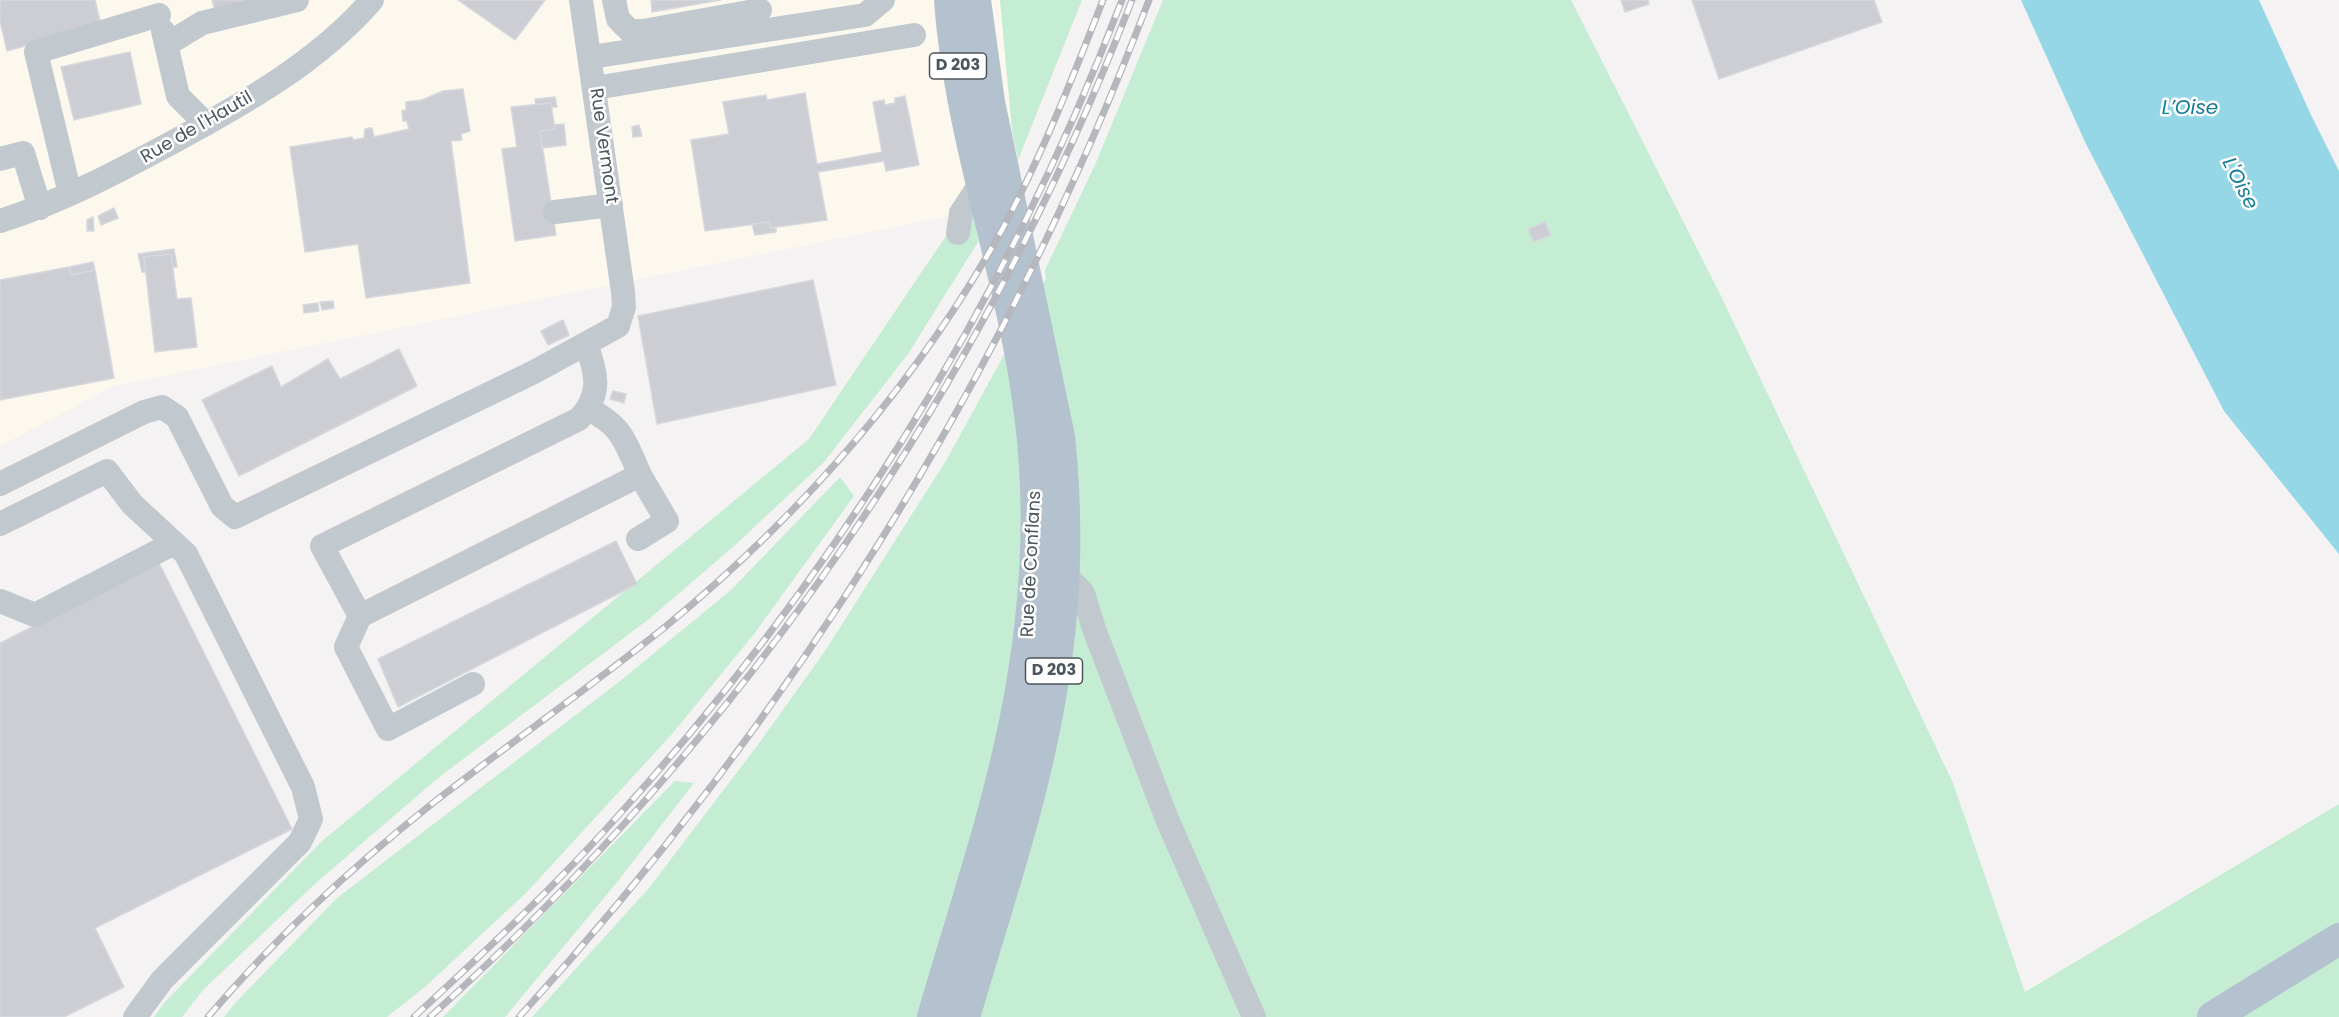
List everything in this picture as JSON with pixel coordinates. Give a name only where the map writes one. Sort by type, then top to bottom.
[{"type":"main road","name":"Rue de Conflans","points":[[950,0],[953,37],[1026,326],[1059,437],[1065,506],[1064,573],[1047,714],[1032,780],[964,1017]]},
{"type":"main road","name":"Rue de Conflans","points":[[975,0],[989,102],[993,191]]},
{"type":"main road","name":"Rue de Conflans","points":[[933,1017],[1007,756],[1021,689],[1031,620],[1036,552],[1036,484],[1026,326]]},
{"type":"main road","points":[[2213,1017],[2339,939]]},
{"type":"main road","points":[[2243,1017],[2339,957]]},
{"type":"street","points":[[166,45],[202,23],[297,0]]},
{"type":"street","name":"Rue de l'Hautil","points":[[0,221],[40,208],[109,177],[206,124],[292,72],[344,29],[372,0]]},
{"type":"street","name":"Rue Vermont","points":[[581,0],[591,57],[624,307],[618,326],[586,344]]},
{"type":"street","points":[[614,0],[618,19],[630,31],[643,31],[760,10]]},
{"type":"street","points":[[591,57],[865,15],[882,0]]},
{"type":"street","points":[[70,194],[36,52],[157,7],[178,96],[206,124]]},
{"type":"street","points":[[595,88],[914,35]]},
{"type":"street","points":[[0,159],[23,153],[40,208]]},
{"type":"street","points":[[958,233],[961,213],[993,191]]},
{"type":"street","points":[[555,212],[611,205]]},
{"type":"street","points":[[0,484],[144,412],[162,407],[177,417],[222,506],[235,518],[534,372],[586,344],[594,365],[596,386],[588,409],[579,419],[322,546],[360,616]]},
{"type":"street","points":[[588,409],[606,418],[619,430],[640,476],[668,521],[638,539]]},
{"type":"street","points":[[0,524],[107,471],[132,504],[186,554],[303,787],[311,819],[300,843],[162,980],[135,1017]]},
{"type":"street","points":[[473,684],[388,729],[346,647],[360,616],[640,476]]},
{"type":"street","points":[[0,601],[35,615],[174,543]]},
{"type":"street","name":"Rue de Conflans","points":[[1064,573],[1083,593],[1094,629],[1167,819],[1254,1017]]},
{"type":"street","points":[[1055,662],[1074,631],[1080,627],[1094,629]]},
{"type":"shaded area","points":[[0,0],[1000,0],[1012,130],[954,215],[114,386],[0,446]]},
{"type":"green space","points":[[1000,0],[1082,0],[1018,160],[1012,130]]},
{"type":"green space","points":[[1163,0],[1571,0],[1720,294],[1953,783],[2025,992],[2339,804],[2339,1017],[532,1017],[649,888],[757,746],[825,651],[947,459],[1046,278],[1045,270],[1095,165]]},
{"type":"green space","points":[[971,190],[978,242],[908,354],[824,462],[734,546],[649,619],[438,778],[317,882],[203,990],[182,1017],[154,1017],[164,1003],[322,841],[809,439],[950,230]]},
{"type":"green space","points":[[840,477],[854,496],[754,634],[672,734],[526,893],[426,986],[387,1017],[224,1017],[337,898],[620,681],[731,590]]},
{"type":"green space","points":[[675,781],[694,783],[618,881],[505,1017],[443,1017]]},
{"type":"water","name":"L’Oise","points":[[2021,0],[2259,0],[2339,171],[2339,554],[2224,411],[2086,144]]},
{"type":"building","points":[[0,0],[95,0],[101,25],[7,51],[0,21]]},
{"type":"building","points":[[212,0],[256,0],[215,10]]},
{"type":"building","points":[[458,0],[545,0],[515,40]]},
{"type":"building","points":[[651,0],[721,0],[652,12]]},
{"type":"building","points":[[1621,0],[1648,0],[1649,4],[1625,12]]},
{"type":"building","points":[[1692,0],[1874,0],[1882,22],[1719,79]]},
{"type":"building","points":[[130,52],[141,104],[74,120],[61,67]]},
{"type":"building","points":[[463,89],[470,131],[461,134],[462,140],[451,141],[470,283],[366,298],[358,244],[305,252],[290,147],[352,137],[353,140],[364,138],[365,129],[369,128],[372,128],[374,137],[409,129],[407,121],[403,121],[402,111],[406,110],[406,102],[422,100],[443,91]]},
{"type":"building","points":[[805,93],[817,164],[882,152],[873,102],[884,100],[885,105],[895,103],[895,98],[905,96],[919,165],[886,171],[884,161],[818,172],[827,220],[770,228],[769,222],[705,231],[691,140],[729,134],[723,102],[766,95],[767,100]]},
{"type":"building","points":[[555,97],[557,107],[552,107],[551,103],[536,105],[535,99]]},
{"type":"building","points":[[551,103],[555,129],[540,131],[556,235],[515,241],[502,149],[517,147],[511,107]]},
{"type":"building","points":[[564,124],[566,145],[542,148],[540,131],[555,129],[554,125]]},
{"type":"building","points":[[639,125],[642,136],[633,137],[632,127]]},
{"type":"building","points":[[114,208],[118,218],[101,225],[98,216]]},
{"type":"building","points":[[93,217],[94,231],[87,231],[87,220]]},
{"type":"building","points":[[769,222],[770,228],[776,228],[776,232],[755,235],[752,224]]},
{"type":"building","points":[[1545,222],[1551,235],[1534,242],[1528,229]]},
{"type":"building","points":[[174,249],[177,267],[173,267],[171,254],[144,257],[146,272],[142,272],[138,254]]},
{"type":"building","points":[[171,254],[177,299],[191,298],[197,347],[155,352],[144,257]]},
{"type":"building","points":[[93,262],[95,270],[71,275],[69,267]]},
{"type":"building","points":[[69,267],[71,275],[95,270],[114,378],[0,400],[0,280]]},
{"type":"building","points":[[813,280],[836,385],[657,424],[638,316]]},
{"type":"building","points":[[333,301],[334,308],[322,310],[320,302]]},
{"type":"building","points":[[318,303],[319,311],[304,313],[303,305]]},
{"type":"building","points":[[563,320],[569,335],[548,345],[541,331]]},
{"type":"building","points":[[399,349],[417,386],[239,476],[202,400],[272,366],[281,387],[328,359],[340,379]]},
{"type":"building","points":[[613,391],[626,394],[624,403],[610,399]]},
{"type":"building","points":[[616,541],[637,584],[398,707],[378,659]]},
{"type":"building","points":[[159,563],[292,829],[95,928],[124,987],[64,1017],[0,1017],[0,643]]},
{"type":"railway","points":[[208,1017],[287,931],[373,852],[433,803],[665,627],[763,539],[853,444],[933,340],[970,285],[1003,228],[1044,144],[1103,0]]},
{"type":"railway","points":[[414,1017],[537,901],[607,828],[688,736],[764,641],[836,541],[903,438],[966,333],[1024,224],[1076,113],[1122,0]]},
{"type":"railway","points":[[430,1017],[543,909],[649,796],[749,676],[841,550],[926,419],[1003,284],[1071,144],[1132,0]]},
{"type":"railway","points":[[519,1017],[618,903],[712,786],[800,664],[882,538],[958,409],[1028,276],[1092,139],[1149,0]]},
{"type":"water label","name":"L'Oise","points":[[2239,184]]}]
